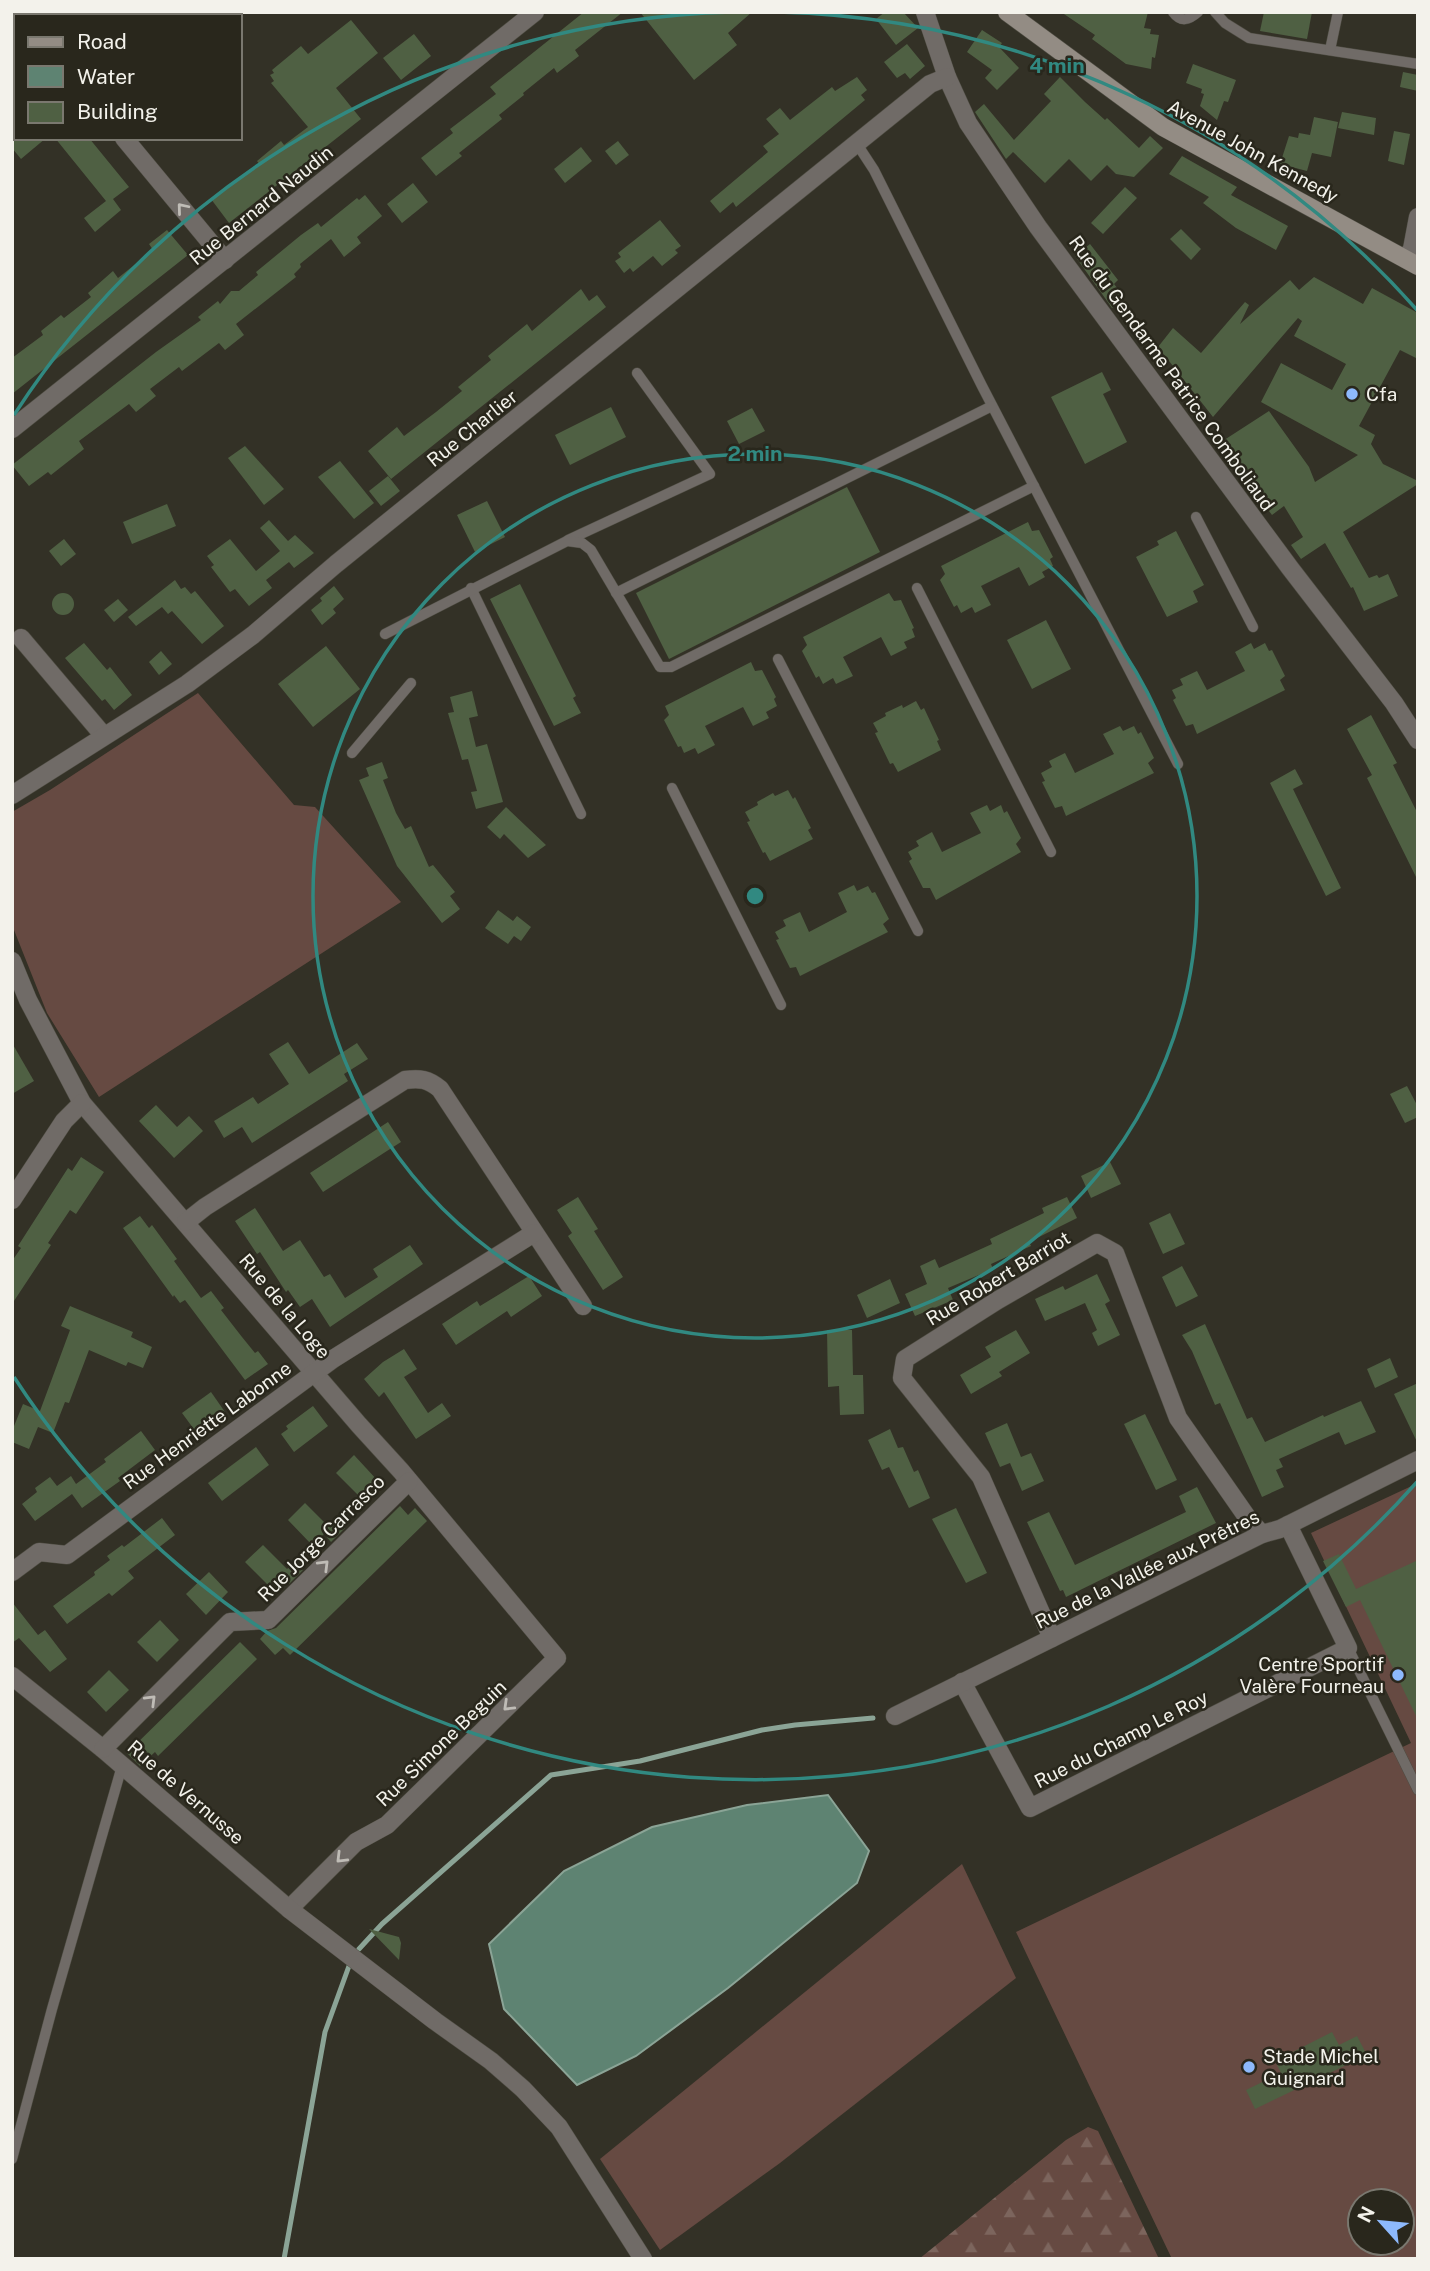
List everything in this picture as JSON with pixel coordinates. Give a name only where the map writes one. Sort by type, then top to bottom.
[{"type":"main road","name":"Avenue John Kennedy","points":[[1007,12],[1163,127],[1412,262]]},
{"type":"street","name":"Rue Bernard Naudin","points":[[12,429],[534,12]]},
{"type":"street","name":"Rue du Gendarme Patrice Comboliaud","points":[[925,12],[947,77],[968,123],[1038,227],[1282,558],[1394,703],[1418,740]]},
{"type":"street","name":"Rue Charlier","points":[[12,795],[187,684],[253,635],[930,84],[947,77]]},
{"type":"street","points":[[126,140],[225,260]]},
{"type":"street","points":[[1412,262],[1418,217]]},
{"type":"street","points":[[21,638],[104,736]]},
{"type":"street","name":"Rue de la Loge","points":[[12,961],[28,1000],[82,1102],[409,1481],[557,1658]]},
{"type":"street","points":[[186,1222],[205,1207],[405,1080],[421,1078],[440,1089],[583,1306]]},
{"type":"street","points":[[12,1200],[64,1121],[82,1102]]},
{"type":"street","name":"Rue Henriette Labonne","points":[[12,1572],[39,1552],[67,1555],[314,1373],[534,1233]]},
{"type":"street","name":"Rue Robert Barriot","points":[[1052,1638],[981,1477],[902,1378],[905,1359],[998,1300],[1097,1243],[1115,1253],[1178,1418],[1249,1520],[1262,1534]]},
{"type":"street","name":"Rue de la Vallée aux Prêtres","points":[[895,1716],[1262,1534],[1289,1525],[1418,1460]]},
{"type":"street","name":"Rue Jorge Carrasco","points":[[103,1749],[230,1622],[268,1620],[409,1481]]},
{"type":"street","points":[[1289,1525],[1348,1648]]},
{"type":"street","name":"Rue du Champ Le Roy","points":[[962,1682],[1030,1808],[1348,1648]]},
{"type":"street","name":"Rue Simone Beguin","points":[[289,1909],[356,1842],[387,1825],[557,1658]]},
{"type":"street","name":"Rue de Vernusse","points":[[12,1676],[103,1749],[289,1909],[435,2021],[492,2061],[523,2089],[559,2127],[643,2259]]},
{"type":"lane","points":[[1173,12],[1184,20],[1191,19],[1198,12]]},
{"type":"lane","points":[[1215,12],[1225,23],[1248,38],[1418,64]]},
{"type":"lane","points":[[1330,50],[1338,12]]},
{"type":"lane","points":[[856,144],[874,170],[992,406],[1178,764]]},
{"type":"lane","points":[[385,634],[471,588],[710,474],[637,373]]},
{"type":"lane","points":[[616,593],[992,406]]},
{"type":"lane","points":[[567,541],[582,543],[591,550],[660,667],[671,667],[1034,486]]},
{"type":"lane","points":[[1195,517],[1253,627]]},
{"type":"lane","points":[[471,588],[581,814]]},
{"type":"lane","points":[[917,588],[1051,852]]},
{"type":"lane","points":[[778,659],[918,931]]},
{"type":"lane","points":[[352,753],[411,683]]},
{"type":"lane","points":[[672,788],[781,1005]]},
{"type":"lane","points":[[1348,1648],[1418,1790]]},
{"type":"lane","points":[[12,2160],[122,1766]]},
{"type":"green space","points":[[198,693],[294,805],[315,807],[401,902],[99,1097],[47,1013],[12,925],[12,812]]},
{"type":"green space","name":"Stade Michel Guignard","points":[[1418,1483],[1418,2259],[1172,2259],[1016,1932],[1411,1743],[1311,1533]]},
{"type":"green space","points":[[962,1864],[1016,1978],[780,2163],[660,2250],[600,2159]]},
{"type":"green space","points":[[1088,2127],[1098,2131],[1159,2259],[919,2259],[1066,2140]]},
{"type":"water","points":[[828,1795],[869,1851],[857,1883],[728,1988],[636,2056],[577,2085],[504,2009],[489,1944],[564,1871],[652,1827],[747,1805]]},
{"type":"building","points":[[584,12],[623,12],[575,50],[579,56],[557,73],[554,68],[523,93],[524,95],[499,115],[502,119],[459,153],[462,156],[436,176],[421,158],[453,133],[450,129],[496,94],[490,87]]},
{"type":"building","points":[[640,12],[752,12],[728,33],[737,45],[694,80]]},
{"type":"building","points":[[885,12],[903,12],[918,28],[896,45],[876,19]]},
{"type":"building","points":[[1061,12],[1148,12],[1144,28],[1151,29],[1150,34],[1159,35],[1151,69],[1126,64],[1092,39],[1095,35]]},
{"type":"building","points":[[1264,12],[1312,12],[1307,39],[1260,31]]},
{"type":"building","points":[[351,20],[378,53],[336,88],[361,119],[229,223],[211,199],[260,165],[257,161],[281,141],[284,145],[308,127],[271,83],[274,81],[270,75],[274,73],[272,70],[301,46],[308,54]]},
{"type":"building","points":[[982,30],[1002,43],[999,47],[1019,68],[997,90],[985,78],[992,70],[967,52]]},
{"type":"building","points":[[414,34],[431,56],[401,80],[383,58]]},
{"type":"building","points":[[907,44],[925,66],[910,79],[905,73],[897,78],[884,62]]},
{"type":"building","points":[[1193,64],[1236,80],[1228,102],[1224,101],[1217,120],[1200,106],[1204,94],[1201,93],[1202,89],[1186,83]]},
{"type":"building","points":[[1403,72],[1418,75],[1418,91],[1400,87]]},
{"type":"building","points":[[857,77],[867,90],[861,95],[865,100],[736,207],[733,202],[720,213],[710,201],[768,152],[763,146],[779,134],[766,119],[780,108],[790,120],[832,87],[835,91]]},
{"type":"building","points":[[1060,77],[1139,148],[1150,136],[1163,148],[1134,177],[1116,174],[1107,165],[1091,181],[1069,159],[1045,183],[1013,152],[1006,159],[975,112],[984,104],[1014,140],[1051,101],[1044,94]]},
{"type":"building","points":[[1342,112],[1376,118],[1374,135],[1338,128]]},
{"type":"building","points":[[1314,117],[1338,122],[1331,157],[1312,153],[1307,171],[1280,164],[1289,136],[1298,138],[1299,133],[1310,135]]},
{"type":"building","points":[[1394,131],[1410,134],[1404,165],[1388,161]]},
{"type":"building","points":[[44,140],[21,159],[12,148],[12,142]]},
{"type":"building","points":[[57,140],[91,140],[129,187],[113,199],[121,210],[95,232],[84,218],[106,201]]},
{"type":"building","points":[[618,141],[629,155],[616,165],[605,151]]},
{"type":"building","points":[[581,147],[592,161],[565,183],[554,169]]},
{"type":"building","points":[[1182,156],[1237,187],[1231,195],[1288,226],[1276,250],[1236,228],[1203,203],[1209,197],[1169,174]]},
{"type":"building","points":[[413,183],[428,202],[402,223],[387,204]]},
{"type":"building","points":[[1125,187],[1137,198],[1103,234],[1091,223]]},
{"type":"building","points":[[365,195],[382,216],[357,237],[361,243],[344,257],[331,239],[300,264],[301,267],[294,274],[296,277],[236,324],[244,335],[225,350],[219,343],[182,371],[179,367],[150,389],[156,396],[136,412],[129,404],[79,441],[84,449],[51,475],[48,472],[29,486],[12,465],[201,320],[198,317],[218,301],[220,304],[231,291],[239,291],[258,275],[256,272],[301,235],[318,223],[321,227],[357,198],[359,200]]},
{"type":"building","points":[[660,220],[681,246],[675,250],[678,253],[662,266],[653,256],[633,272],[630,268],[624,273],[615,261],[621,257],[618,253]]},
{"type":"building","points":[[1181,229],[1201,249],[1191,260],[1170,239]]},
{"type":"building","points":[[167,230],[188,255],[12,394],[12,358],[43,335],[41,331],[61,315],[64,318],[91,297],[88,293],[113,271],[118,278],[153,250],[149,244]]},
{"type":"building","points":[[1090,244],[1118,280],[1114,284],[1125,298],[1112,308],[1075,256]]},
{"type":"building","points":[[1314,277],[1363,304],[1372,288],[1418,313],[1418,359],[1400,350],[1359,426],[1375,435],[1371,444],[1383,464],[1418,481],[1418,484],[1343,532],[1369,578],[1388,574],[1398,596],[1364,611],[1353,587],[1351,588],[1325,543],[1301,559],[1291,545],[1303,537],[1284,506],[1272,515],[1218,444],[1269,411],[1309,467],[1315,482],[1358,455],[1261,402],[1281,363],[1332,390],[1346,364],[1294,336],[1302,321],[1298,318],[1213,417],[1158,347],[1173,328],[1201,353],[1245,302],[1249,305],[1240,324],[1290,280],[1299,290]]},
{"type":"building","points":[[581,289],[589,301],[597,295],[606,307],[391,479],[368,451],[397,427],[404,436],[436,412],[462,391],[458,387],[491,360],[488,356],[527,324],[532,331]]},
{"type":"building","points":[[1102,372],[1111,390],[1103,394],[1127,442],[1085,464],[1051,397]]},
{"type":"building","points":[[611,407],[626,437],[570,465],[555,435]]},
{"type":"building","points":[[752,408],[765,431],[739,444],[727,421]]},
{"type":"building","points":[[245,446],[284,489],[264,505],[228,458]]},
{"type":"building","points":[[340,461],[374,503],[354,519],[318,477]]},
{"type":"building","points":[[388,476],[400,491],[381,506],[369,491]]},
{"type":"building","points":[[847,487],[880,552],[669,659],[636,593]]},
{"type":"building","points":[[487,501],[505,537],[475,552],[457,515]]},
{"type":"building","points":[[167,504],[176,526],[132,544],[123,522]]},
{"type":"building","points":[[269,520],[288,541],[295,535],[314,553],[294,568],[289,562],[266,580],[272,588],[249,606],[235,589],[230,592],[211,567],[214,565],[207,556],[230,539],[256,571],[280,551],[260,528]]},
{"type":"building","points":[[1028,522],[1032,531],[1039,530],[1053,557],[1050,559],[1053,566],[1042,572],[1045,577],[1029,586],[1019,567],[981,586],[991,605],[975,613],[972,607],[961,613],[957,605],[954,607],[940,580],[945,574],[941,566]]},
{"type":"building","points":[[1176,531],[1204,585],[1193,591],[1198,602],[1167,617],[1136,557],[1159,545],[1157,541]]},
{"type":"building","points":[[64,539],[76,554],[61,566],[49,551]]},
{"type":"building","points":[[175,580],[181,589],[185,587],[191,594],[195,591],[224,626],[202,644],[172,611],[168,614],[162,607],[136,626],[128,617]]},
{"type":"building","points":[[520,584],[576,696],[573,698],[581,713],[554,726],[490,599]]},
{"type":"building","points":[[334,586],[344,599],[333,609],[336,613],[322,625],[311,610]]},
{"type":"building","points":[[59,593],[67,593],[74,600],[74,608],[67,615],[59,615],[52,608],[52,600]]},
{"type":"building","points":[[889,593],[894,601],[901,600],[914,628],[915,637],[904,642],[907,648],[891,656],[881,637],[843,657],[853,676],[836,684],[833,678],[823,684],[819,676],[816,678],[802,651],[807,645],[803,637]]},
{"type":"building","points":[[118,599],[128,610],[114,622],[104,610]]},
{"type":"building","points":[[1046,620],[1071,669],[1032,689],[1007,640]]},
{"type":"building","points":[[84,643],[107,670],[110,667],[132,695],[114,710],[105,699],[102,701],[65,658]]},
{"type":"building","points":[[1251,643],[1254,649],[1265,643],[1269,651],[1272,650],[1285,676],[1280,680],[1285,690],[1197,734],[1193,724],[1186,726],[1173,700],[1176,698],[1172,690],[1183,685],[1180,679],[1197,671],[1207,690],[1245,671],[1235,652]]},
{"type":"building","points":[[326,646],[360,689],[313,727],[278,684]]},
{"type":"building","points":[[161,651],[172,664],[159,675],[149,662]]},
{"type":"building","points":[[751,662],[755,671],[762,670],[776,697],[774,699],[777,706],[766,712],[769,718],[753,726],[743,707],[705,726],[715,745],[698,754],[695,748],[684,753],[664,720],[669,715],[665,706]]},
{"type":"building","points":[[472,691],[478,716],[469,718],[476,747],[487,744],[503,802],[476,809],[471,792],[477,791],[468,759],[462,760],[448,713],[454,712],[450,697]]},
{"type":"building","points":[[916,701],[921,710],[924,708],[941,750],[898,772],[893,763],[890,764],[873,723],[886,716],[885,713]]},
{"type":"building","points":[[1371,715],[1397,763],[1393,765],[1418,814],[1418,881],[1367,778],[1372,775],[1347,729]]},
{"type":"building","points":[[1120,726],[1123,731],[1134,726],[1138,734],[1141,732],[1154,758],[1148,763],[1154,773],[1066,816],[1062,806],[1055,808],[1042,782],[1045,781],[1041,773],[1052,767],[1049,761],[1065,753],[1075,773],[1114,754],[1103,734]]},
{"type":"building","points":[[382,762],[388,778],[383,780],[396,813],[405,829],[411,826],[429,867],[433,865],[455,892],[450,896],[460,909],[442,923],[397,866],[359,780],[369,776],[366,768]]},
{"type":"building","points":[[1295,769],[1303,784],[1293,789],[1341,888],[1326,896],[1270,783]]},
{"type":"building","points":[[788,790],[793,799],[795,797],[811,828],[808,830],[813,839],[770,861],[747,822],[750,821],[745,812],[773,793],[775,796]]},
{"type":"building","points":[[987,805],[990,811],[1001,805],[1004,813],[1007,811],[1021,838],[1016,844],[1021,852],[936,900],[930,888],[923,888],[909,861],[912,859],[908,852],[919,846],[916,841],[932,832],[942,852],[981,833],[970,813]]},
{"type":"building","points":[[506,807],[546,845],[528,858],[504,834],[500,839],[487,827]]},
{"type":"building","points":[[854,885],[857,891],[868,886],[872,893],[875,892],[889,919],[883,924],[888,932],[800,976],[796,967],[790,968],[776,940],[779,939],[775,932],[786,926],[783,920],[800,912],[809,932],[847,912],[838,893]]},
{"type":"building","points":[[498,910],[513,921],[517,916],[531,927],[521,941],[514,936],[508,944],[485,928]]},
{"type":"building","points":[[288,1042],[309,1074],[357,1043],[368,1059],[344,1074],[348,1081],[252,1143],[242,1127],[224,1138],[214,1121],[253,1097],[258,1104],[289,1084],[269,1054]]},
{"type":"building","points":[[12,1043],[34,1081],[12,1094]]},
{"type":"building","points":[[1407,1086],[1418,1107],[1418,1117],[1405,1123],[1390,1094]]},
{"type":"building","points":[[156,1105],[177,1127],[189,1116],[203,1131],[174,1158],[139,1121]]},
{"type":"building","points":[[388,1122],[401,1142],[323,1192],[310,1173]]},
{"type":"building","points":[[81,1157],[104,1172],[76,1214],[70,1210],[48,1243],[51,1245],[12,1304],[12,1261],[21,1248],[18,1246],[68,1168],[72,1171]]},
{"type":"building","points":[[1110,1162],[1121,1184],[1091,1198],[1081,1176]]},
{"type":"building","points":[[578,1197],[598,1229],[594,1231],[623,1277],[603,1290],[568,1236],[572,1233],[557,1210]]},
{"type":"building","points":[[1067,1197],[1077,1218],[1029,1242],[1031,1246],[991,1264],[993,1269],[948,1288],[953,1300],[915,1316],[905,1294],[927,1284],[920,1266],[935,1259],[939,1268],[992,1244],[990,1239],[1044,1213],[1042,1208]]},
{"type":"building","points":[[255,1208],[283,1251],[300,1240],[324,1277],[330,1274],[345,1298],[378,1277],[373,1269],[410,1245],[423,1264],[330,1327],[312,1299],[300,1307],[288,1290],[286,1292],[260,1252],[257,1254],[235,1221]]},
{"type":"building","points":[[1170,1213],[1185,1244],[1163,1254],[1149,1223]]},
{"type":"building","points":[[140,1216],[149,1228],[152,1225],[201,1298],[211,1291],[224,1308],[221,1310],[242,1337],[268,1364],[245,1380],[185,1300],[180,1303],[174,1295],[173,1297],[123,1228]]},
{"type":"building","points":[[1182,1266],[1198,1296],[1176,1307],[1162,1277]]},
{"type":"building","points":[[1097,1274],[1110,1301],[1105,1304],[1120,1335],[1098,1346],[1092,1333],[1097,1330],[1085,1303],[1045,1321],[1035,1299],[1063,1286],[1065,1290]]},
{"type":"building","points":[[529,1276],[542,1296],[511,1317],[507,1311],[456,1345],[442,1324],[477,1301],[480,1306]]},
{"type":"building","points":[[890,1279],[900,1303],[867,1318],[857,1295]]},
{"type":"building","points":[[70,1306],[133,1332],[131,1337],[152,1347],[143,1368],[128,1362],[126,1366],[89,1350],[69,1403],[65,1402],[53,1433],[38,1427],[29,1449],[12,1442],[12,1431],[23,1404],[40,1411],[70,1330],[61,1326]]},
{"type":"building","points":[[1205,1324],[1247,1419],[1252,1417],[1265,1442],[1361,1401],[1376,1432],[1345,1445],[1339,1432],[1279,1459],[1283,1467],[1276,1470],[1284,1487],[1262,1497],[1220,1403],[1215,1405],[1192,1351],[1182,1335]]},
{"type":"building","points":[[827,1330],[852,1330],[853,1375],[863,1375],[864,1414],[840,1415],[839,1386],[828,1387]]},
{"type":"building","points":[[1016,1330],[1030,1353],[999,1372],[1002,1376],[971,1394],[960,1375],[991,1357],[985,1347]]},
{"type":"building","points":[[404,1349],[417,1369],[404,1377],[428,1413],[442,1403],[451,1416],[416,1439],[384,1392],[379,1397],[364,1379],[383,1362]]},
{"type":"building","points":[[1390,1358],[1398,1377],[1375,1388],[1367,1369]]},
{"type":"building","points":[[1418,1383],[1418,1444],[1394,1394]]},
{"type":"building","points":[[211,1392],[225,1412],[196,1432],[182,1413]]},
{"type":"building","points":[[313,1406],[328,1426],[294,1452],[281,1434],[288,1429],[286,1426]]},
{"type":"building","points":[[1145,1414],[1177,1480],[1156,1490],[1124,1424]]},
{"type":"building","points":[[1007,1423],[1021,1457],[1031,1453],[1044,1481],[1022,1491],[1010,1463],[1000,1467],[985,1433]]},
{"type":"building","points":[[890,1429],[898,1448],[903,1447],[914,1472],[918,1470],[930,1498],[909,1508],[889,1467],[882,1470],[868,1440]]},
{"type":"building","points":[[141,1431],[155,1450],[118,1478],[120,1481],[82,1508],[72,1494],[35,1521],[22,1504],[37,1492],[35,1488],[50,1477],[57,1486],[71,1476],[76,1484]]},
{"type":"building","points":[[256,1447],[269,1465],[222,1501],[208,1483]]},
{"type":"building","points":[[354,1455],[378,1481],[361,1498],[336,1473]]},
{"type":"building","points":[[1197,1487],[1216,1523],[1066,1597],[1063,1590],[1060,1591],[1027,1522],[1049,1512],[1075,1565],[1186,1512],[1179,1496]]},
{"type":"building","points":[[305,1503],[329,1527],[337,1520],[345,1528],[331,1542],[324,1534],[312,1545],[288,1520]]},
{"type":"building","points":[[400,1506],[408,1515],[415,1508],[427,1521],[290,1655],[283,1648],[275,1655],[260,1639],[267,1631],[276,1628]]},
{"type":"building","points":[[956,1508],[987,1573],[966,1583],[932,1519]]},
{"type":"building","points":[[162,1518],[175,1535],[128,1571],[134,1578],[112,1596],[109,1593],[67,1624],[53,1606],[95,1575],[94,1572],[110,1560],[107,1556],[122,1545],[124,1547]]},
{"type":"building","points":[[263,1545],[287,1569],[295,1562],[303,1570],[289,1584],[281,1576],[270,1587],[245,1562]]},
{"type":"building","points":[[1339,1554],[1356,1589],[1418,1560],[1418,1720],[1360,1600],[1346,1607],[1323,1561]]},
{"type":"building","points":[[209,1572],[228,1592],[206,1615],[186,1594]]},
{"type":"building","points":[[12,1602],[38,1635],[45,1630],[67,1659],[50,1672],[19,1638],[12,1643]]},
{"type":"building","points":[[160,1620],[179,1640],[157,1662],[137,1642]]},
{"type":"building","points":[[240,1642],[257,1659],[158,1756],[155,1752],[140,1766],[127,1753]]},
{"type":"building","points":[[109,1670],[129,1690],[106,1712],[87,1692]]},
{"type":"building","points":[[369,1929],[399,1937],[399,1960]]},
{"type":"building","points":[[1332,2032],[1339,2045],[1357,2036],[1367,2055],[1255,2109],[1246,2090],[1281,2073],[1275,2061]]},
{"type":"waterway","points":[[359,1949],[382,1924],[551,1775],[640,1761],[762,1730],[873,1718]]},
{"type":"waterway","points":[[284,2259],[325,2032],[349,1966]]},
{"type":"place","name":"Cfa","points":[[1352,394]]},
{"type":"place","name":"Centre Sportif Valère Fourneau","points":[[1398,1675]]},
{"type":"place","name":"Stade Michel Guignard","points":[[1249,2067]]}]
